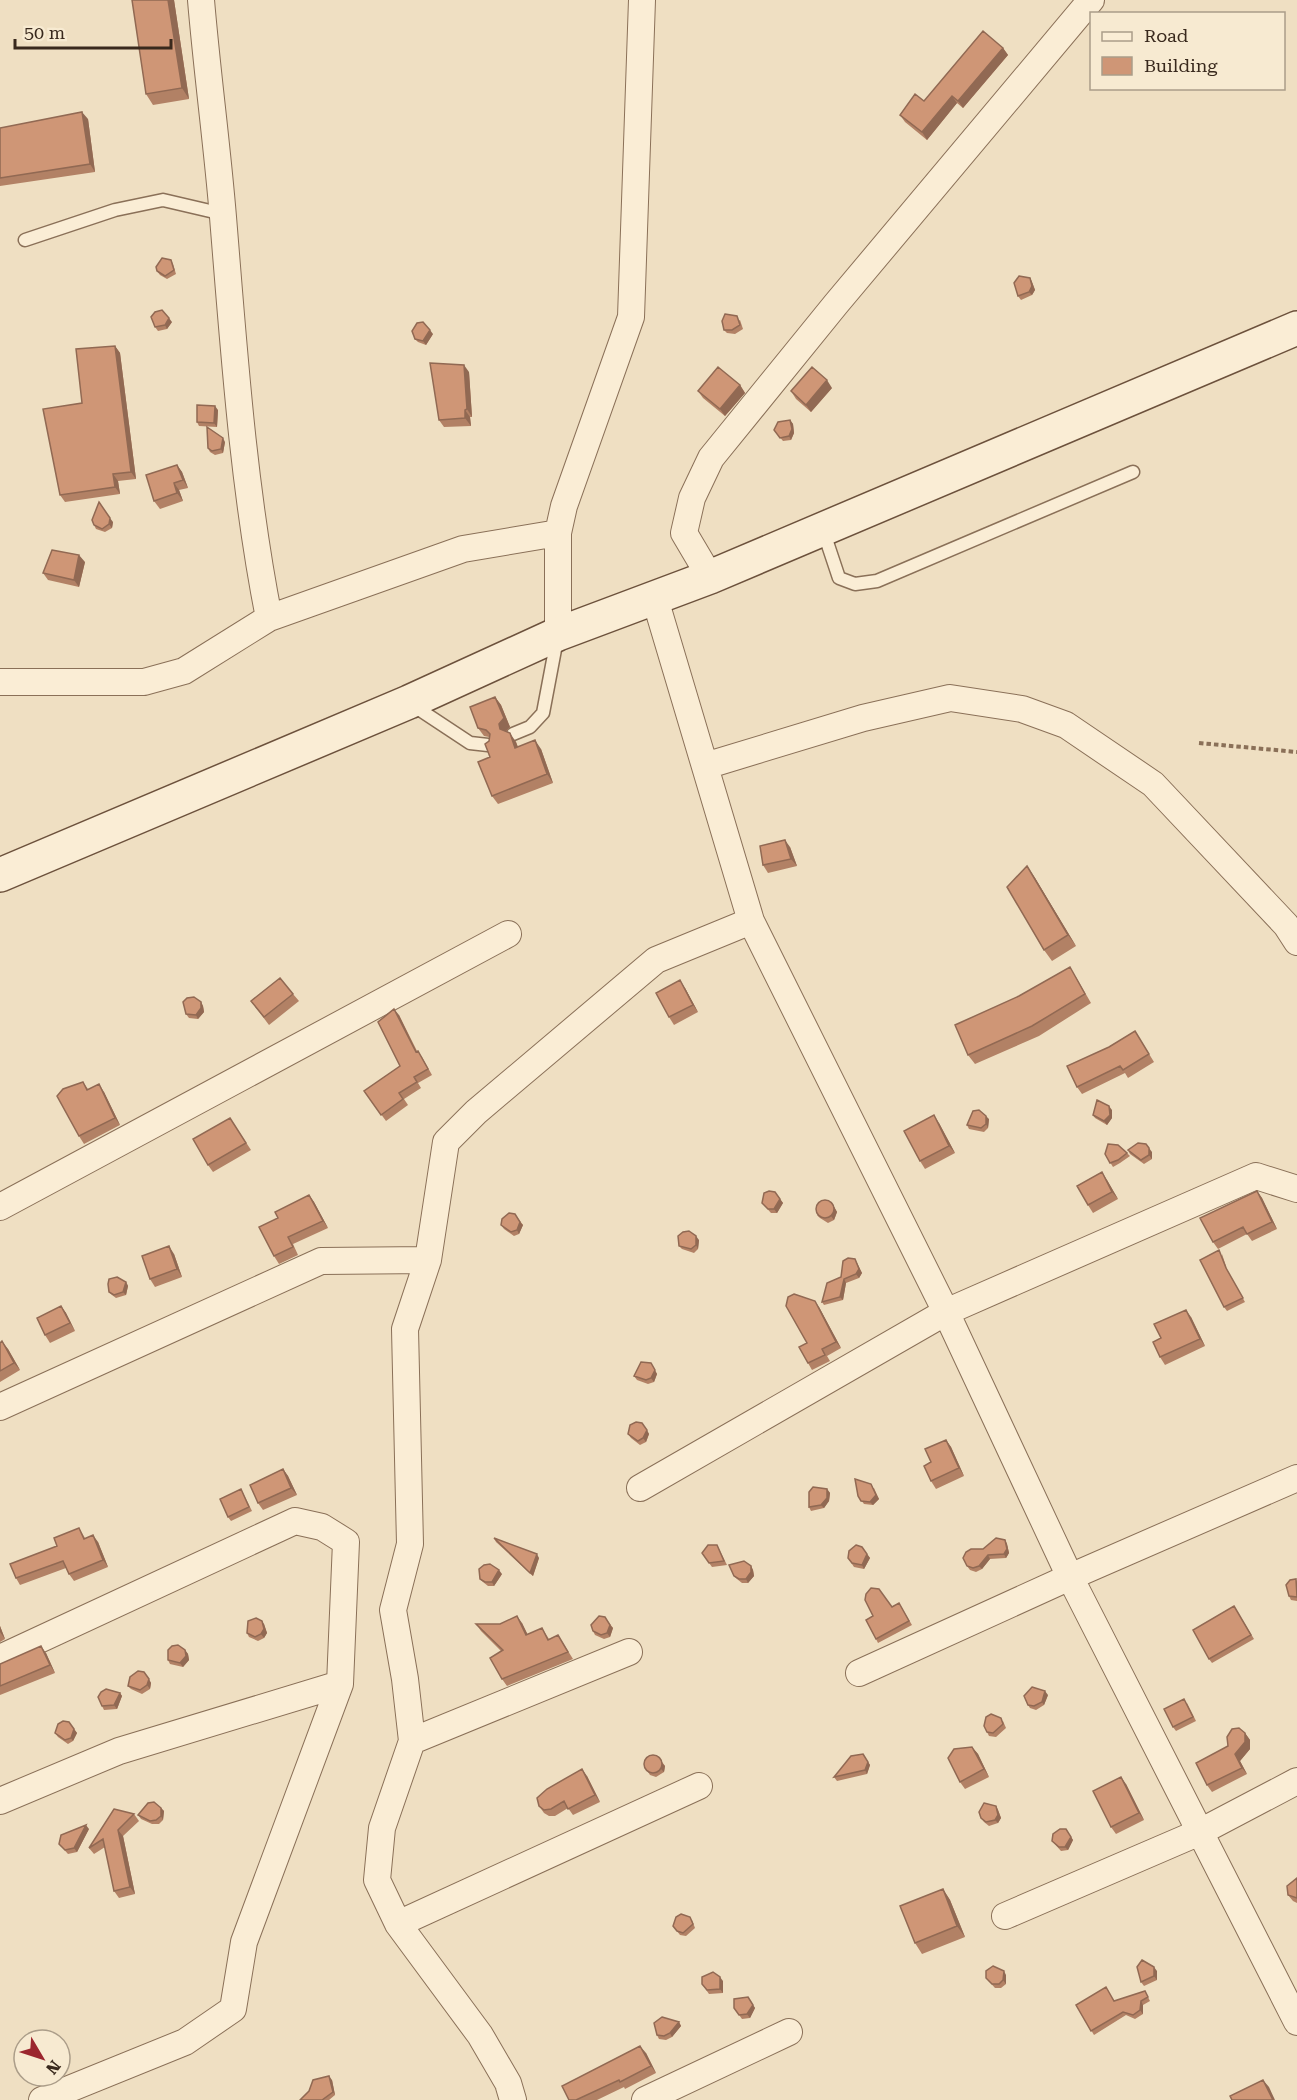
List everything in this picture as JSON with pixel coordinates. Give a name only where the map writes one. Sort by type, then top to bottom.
[{"type":"main road","points":[[0,875],[408,702],[558,634],[710,577],[1297,328]]},
{"type":"street","points":[[201,0],[223,214],[234,369],[256,553],[268,618]]},
{"type":"street","points":[[558,634],[558,533],[564,506],[631,316],[642,0]]},
{"type":"street","points":[[710,577],[684,533],[692,498],[711,458],[836,304],[1092,0]]},
{"type":"street","points":[[0,682],[144,682],[184,671],[268,618],[463,549],[558,533]]},
{"type":"street","points":[[654,599],[751,921],[946,1312],[1070,1577],[1297,2022]]},
{"type":"street","points":[[705,766],[863,718],[950,698],[1022,709],[1066,726],[1153,784],[1293,932]]},
{"type":"street","points":[[513,2100],[508,2083],[480,2035],[398,1924],[377,1880],[382,1828],[412,1741],[405,1679],[393,1610],[410,1544],[405,1329],[428,1260],[446,1142],[476,1112],[656,960],[751,921]]},
{"type":"street","points":[[0,1207],[508,934]]},
{"type":"street","points":[[640,1488],[946,1312],[1256,1176],[1297,1189]]},
{"type":"street","points":[[0,1407],[321,1262],[428,1260]]},
{"type":"street","points":[[859,1673],[1070,1577],[1297,1478]]},
{"type":"street","points":[[0,1658],[295,1521],[322,1527],[346,1542],[340,1684],[244,1942],[233,2009],[186,2042],[42,2100]]},
{"type":"street","points":[[412,1741],[629,1652]]},
{"type":"street","points":[[0,1801],[119,1751],[340,1684]]},
{"type":"street","points":[[1005,1916],[1200,1832],[1297,1781]]},
{"type":"street","points":[[398,1924],[699,1786]]},
{"type":"street","points":[[645,2100],[789,2032]]},
{"type":"lane","points":[[25,240],[116,210],[163,200],[223,214]]},
{"type":"lane","points":[[822,529],[839,578],[855,584],[877,580],[1133,472]]},
{"type":"lane","points":[[513,734],[530,727],[543,713],[558,634]]},
{"type":"lane","points":[[408,702],[470,743],[488,745]]},
{"type":"path","points":[[1198,743],[1297,752]]},
{"type":"building","points":[[132,0],[168,0],[182,88],[146,94]]},
{"type":"building","points":[[983,31],[1003,48],[958,101],[952,96],[922,132],[900,115],[915,94],[924,101]]},
{"type":"building","points":[[82,112],[90,164],[0,178],[0,128]]},
{"type":"building","points":[[162,258],[171,260],[174,270],[165,276],[157,271],[156,267]]},
{"type":"building","points":[[1019,276],[1030,278],[1032,286],[1029,292],[1018,296],[1014,283]]},
{"type":"building","points":[[162,310],[169,318],[165,325],[155,327],[151,317],[155,312]]},
{"type":"building","points":[[725,314],[737,316],[740,325],[732,330],[724,330],[722,321]]},
{"type":"building","points":[[423,322],[430,330],[423,341],[415,339],[412,331],[417,323]]},
{"type":"building","points":[[115,346],[131,472],[113,474],[115,487],[60,495],[43,409],[82,403],[76,349]]},
{"type":"building","points":[[430,363],[464,365],[467,409],[465,418],[439,420]]},
{"type":"building","points":[[718,367],[740,385],[720,409],[698,391]]},
{"type":"building","points":[[812,367],[827,380],[806,405],[791,391]]},
{"type":"building","points":[[197,405],[215,406],[214,423],[197,422]]},
{"type":"building","points":[[790,420],[792,429],[789,436],[780,438],[774,430],[778,422]]},
{"type":"building","points":[[207,427],[223,438],[221,449],[212,451],[208,448]]},
{"type":"building","points":[[177,465],[183,480],[174,483],[177,493],[154,501],[146,475]]},
{"type":"building","points":[[99,502],[110,518],[109,524],[102,529],[94,525],[92,520]]},
{"type":"building","points":[[52,550],[79,555],[74,580],[43,573]]},
{"type":"building","points":[[495,697],[504,718],[499,724],[500,729],[510,733],[515,748],[535,740],[547,774],[492,796],[478,762],[490,757],[485,744],[489,741],[490,734],[478,728],[470,707]]},
{"type":"building","points":[[785,840],[791,859],[763,865],[760,846]]},
{"type":"building","points":[[1027,866],[1068,935],[1044,950],[1007,887]]},
{"type":"building","points":[[1070,967],[1085,994],[1032,1026],[968,1055],[955,1025],[1019,996]]},
{"type":"building","points":[[280,978],[293,994],[264,1017],[251,1001]]},
{"type":"building","points":[[680,980],[693,1005],[669,1017],[656,993]]},
{"type":"building","points":[[194,997],[201,1002],[201,1008],[196,1015],[186,1014],[183,1002],[187,998]]},
{"type":"building","points":[[394,1009],[416,1052],[418,1051],[428,1069],[414,1077],[417,1082],[399,1093],[403,1099],[381,1115],[364,1091],[400,1066],[378,1022]]},
{"type":"building","points":[[1135,1031],[1149,1054],[1123,1070],[1120,1066],[1077,1087],[1067,1066],[1109,1047]]},
{"type":"building","points":[[83,1082],[87,1090],[99,1084],[115,1118],[79,1136],[57,1096],[63,1089]]},
{"type":"building","points":[[1097,1100],[1109,1106],[1110,1115],[1104,1121],[1093,1115]]},
{"type":"building","points":[[979,1110],[986,1116],[986,1124],[981,1128],[967,1125],[973,1111]]},
{"type":"building","points":[[934,1115],[949,1146],[920,1161],[904,1131]]},
{"type":"building","points":[[230,1118],[246,1143],[208,1165],[193,1139]]},
{"type":"building","points":[[1138,1143],[1146,1144],[1149,1148],[1149,1155],[1141,1160],[1128,1150]]},
{"type":"building","points":[[1108,1144],[1118,1145],[1127,1153],[1110,1163],[1105,1154]]},
{"type":"building","points":[[1102,1172],[1112,1192],[1088,1205],[1077,1186]]},
{"type":"building","points":[[1257,1191],[1272,1222],[1247,1234],[1243,1227],[1213,1242],[1200,1218]]},
{"type":"building","points":[[775,1192],[780,1199],[774,1209],[768,1209],[762,1203],[764,1193]]},
{"type":"building","points":[[309,1195],[323,1221],[288,1237],[293,1247],[274,1256],[259,1227],[278,1218],[275,1212]]},
{"type":"building","points":[[825,1200],[831,1203],[834,1209],[831,1215],[825,1218],[819,1215],[816,1209],[819,1203]]},
{"type":"building","points":[[509,1213],[515,1214],[520,1222],[517,1230],[511,1232],[501,1225],[502,1219]]},
{"type":"building","points":[[689,1231],[696,1236],[696,1245],[691,1249],[679,1246],[678,1236]]},
{"type":"building","points":[[169,1246],[177,1269],[150,1279],[142,1256]]},
{"type":"building","points":[[1219,1250],[1243,1298],[1224,1307],[1200,1260]]},
{"type":"building","points":[[848,1258],[855,1259],[859,1269],[856,1274],[844,1279],[840,1297],[822,1302],[827,1283],[841,1277],[843,1261]]},
{"type":"building","points":[[117,1277],[126,1282],[123,1292],[114,1295],[109,1292],[108,1284],[109,1279]]},
{"type":"building","points":[[794,1294],[815,1301],[836,1342],[822,1349],[825,1355],[808,1363],[799,1347],[807,1343],[786,1306],[788,1297]]},
{"type":"building","points":[[61,1306],[70,1323],[45,1335],[37,1318]]},
{"type":"building","points":[[1186,1310],[1200,1339],[1160,1357],[1153,1342],[1161,1338],[1154,1324]]},
{"type":"building","points":[[2,1341],[14,1363],[0,1371],[0,1343]]},
{"type":"building","points":[[641,1362],[651,1363],[655,1370],[651,1378],[646,1380],[634,1376]]},
{"type":"building","points":[[636,1422],[642,1423],[647,1430],[643,1438],[638,1441],[628,1434],[630,1425]]},
{"type":"building","points":[[946,1440],[959,1468],[931,1481],[924,1466],[931,1462],[925,1449]]},
{"type":"building","points":[[283,1469],[291,1488],[258,1503],[250,1485]]},
{"type":"building","points":[[855,1479],[871,1484],[876,1495],[870,1502],[861,1501]]},
{"type":"building","points":[[813,1487],[827,1489],[827,1498],[821,1505],[809,1507],[809,1492]]},
{"type":"building","points":[[241,1489],[249,1507],[228,1517],[220,1499]]},
{"type":"building","points":[[79,1528],[84,1539],[93,1535],[103,1560],[69,1574],[63,1561],[16,1578],[10,1564],[57,1546],[54,1538]]},
{"type":"building","points":[[494,1538],[537,1554],[530,1573]]},
{"type":"building","points":[[996,1538],[1005,1540],[1007,1549],[1004,1554],[988,1555],[979,1566],[973,1568],[967,1566],[963,1558],[966,1552],[971,1549],[983,1549]]},
{"type":"building","points":[[708,1545],[717,1545],[724,1561],[709,1563],[702,1553]]},
{"type":"building","points":[[856,1545],[862,1547],[867,1554],[862,1565],[852,1563],[848,1558],[849,1551]]},
{"type":"building","points":[[744,1561],[751,1566],[751,1572],[746,1579],[739,1579],[734,1576],[729,1565]]},
{"type":"building","points":[[490,1564],[499,1570],[492,1582],[485,1582],[480,1579],[479,1569]]},
{"type":"building","points":[[1296,1579],[1297,1597],[1289,1596],[1286,1585],[1290,1580]]},
{"type":"building","points":[[871,1588],[879,1589],[892,1607],[899,1603],[909,1621],[876,1639],[866,1620],[873,1616],[865,1600]]},
{"type":"building","points":[[1234,1606],[1251,1635],[1209,1659],[1193,1630]]},
{"type":"building","points":[[517,1616],[526,1635],[542,1628],[548,1640],[558,1635],[568,1652],[502,1679],[490,1658],[503,1650],[476,1624],[500,1624]]},
{"type":"building","points":[[599,1616],[605,1617],[610,1625],[607,1633],[601,1635],[593,1631],[591,1625]]},
{"type":"building","points":[[256,1618],[262,1621],[264,1629],[255,1637],[247,1633],[248,1621]]},
{"type":"building","points":[[178,1645],[185,1650],[186,1656],[180,1663],[168,1660],[168,1650]]},
{"type":"building","points":[[41,1646],[50,1665],[0,1686],[0,1664]]},
{"type":"building","points":[[138,1671],[144,1672],[149,1679],[147,1685],[140,1690],[128,1686],[130,1677]]},
{"type":"building","points":[[1032,1687],[1045,1691],[1042,1702],[1034,1706],[1028,1705],[1024,1696]]},
{"type":"building","points":[[106,1689],[120,1693],[114,1705],[102,1706],[98,1697]]},
{"type":"building","points":[[1184,1699],[1193,1717],[1173,1727],[1164,1709]]},
{"type":"building","points":[[991,1714],[1001,1718],[1003,1724],[993,1733],[987,1732],[984,1726],[986,1717]]},
{"type":"building","points":[[63,1721],[69,1722],[74,1729],[71,1738],[65,1740],[55,1733],[58,1724]]},
{"type":"building","points":[[1239,1728],[1245,1733],[1245,1742],[1235,1754],[1242,1768],[1207,1785],[1196,1763],[1228,1746],[1227,1737],[1232,1729]]},
{"type":"building","points":[[972,1747],[984,1769],[960,1782],[948,1758],[954,1749]]},
{"type":"building","points":[[863,1754],[868,1762],[865,1770],[834,1777],[851,1756]]},
{"type":"building","points":[[653,1755],[659,1758],[662,1764],[659,1770],[653,1773],[647,1770],[644,1764],[647,1758]]},
{"type":"building","points":[[582,1769],[595,1795],[568,1809],[564,1801],[551,1809],[544,1810],[539,1806],[537,1798],[547,1789]]},
{"type":"building","points":[[1121,1777],[1139,1813],[1111,1827],[1093,1791]]},
{"type":"building","points":[[154,1802],[161,1808],[161,1816],[150,1821],[138,1815],[148,1803]]},
{"type":"building","points":[[984,1803],[996,1806],[998,1815],[995,1820],[986,1822],[981,1818],[979,1812]]},
{"type":"building","points":[[114,1809],[134,1814],[118,1830],[130,1887],[114,1891],[103,1839],[89,1848]]},
{"type":"building","points":[[86,1825],[74,1848],[65,1850],[59,1844],[61,1835]]},
{"type":"building","points":[[1060,1829],[1066,1829],[1071,1837],[1065,1847],[1059,1847],[1052,1841],[1053,1834]]},
{"type":"building","points":[[1297,1878],[1297,1898],[1288,1895],[1287,1886]]},
{"type":"building","points":[[943,1889],[957,1926],[915,1943],[900,1906]]},
{"type":"building","points":[[681,1914],[690,1917],[693,1924],[683,1933],[677,1931],[673,1926],[676,1917]]},
{"type":"building","points":[[1142,1960],[1154,1967],[1154,1976],[1141,1982],[1137,1967]]},
{"type":"building","points":[[993,1966],[1004,1971],[1003,1980],[999,1984],[992,1984],[986,1978],[986,1971]]},
{"type":"building","points":[[713,1972],[720,1977],[720,1989],[707,1990],[702,1984],[702,1977]]},
{"type":"building","points":[[1106,1987],[1114,2001],[1145,1991],[1148,1997],[1141,2001],[1140,2010],[1133,2015],[1123,2012],[1091,2031],[1076,2005]]},
{"type":"building","points":[[748,1997],[753,2005],[747,2014],[739,2015],[734,2008],[734,1999]]},
{"type":"building","points":[[662,2017],[679,2022],[670,2033],[664,2036],[657,2035],[654,2023]]},
{"type":"building","points":[[640,2046],[651,2066],[620,2082],[619,2080],[576,2100],[569,2100],[562,2086]]},
{"type":"building","points":[[329,2076],[333,2092],[322,2100],[300,2100],[309,2091],[313,2080]]},
{"type":"building","points":[[1263,2080],[1273,2100],[1232,2100],[1230,2096]]}]
